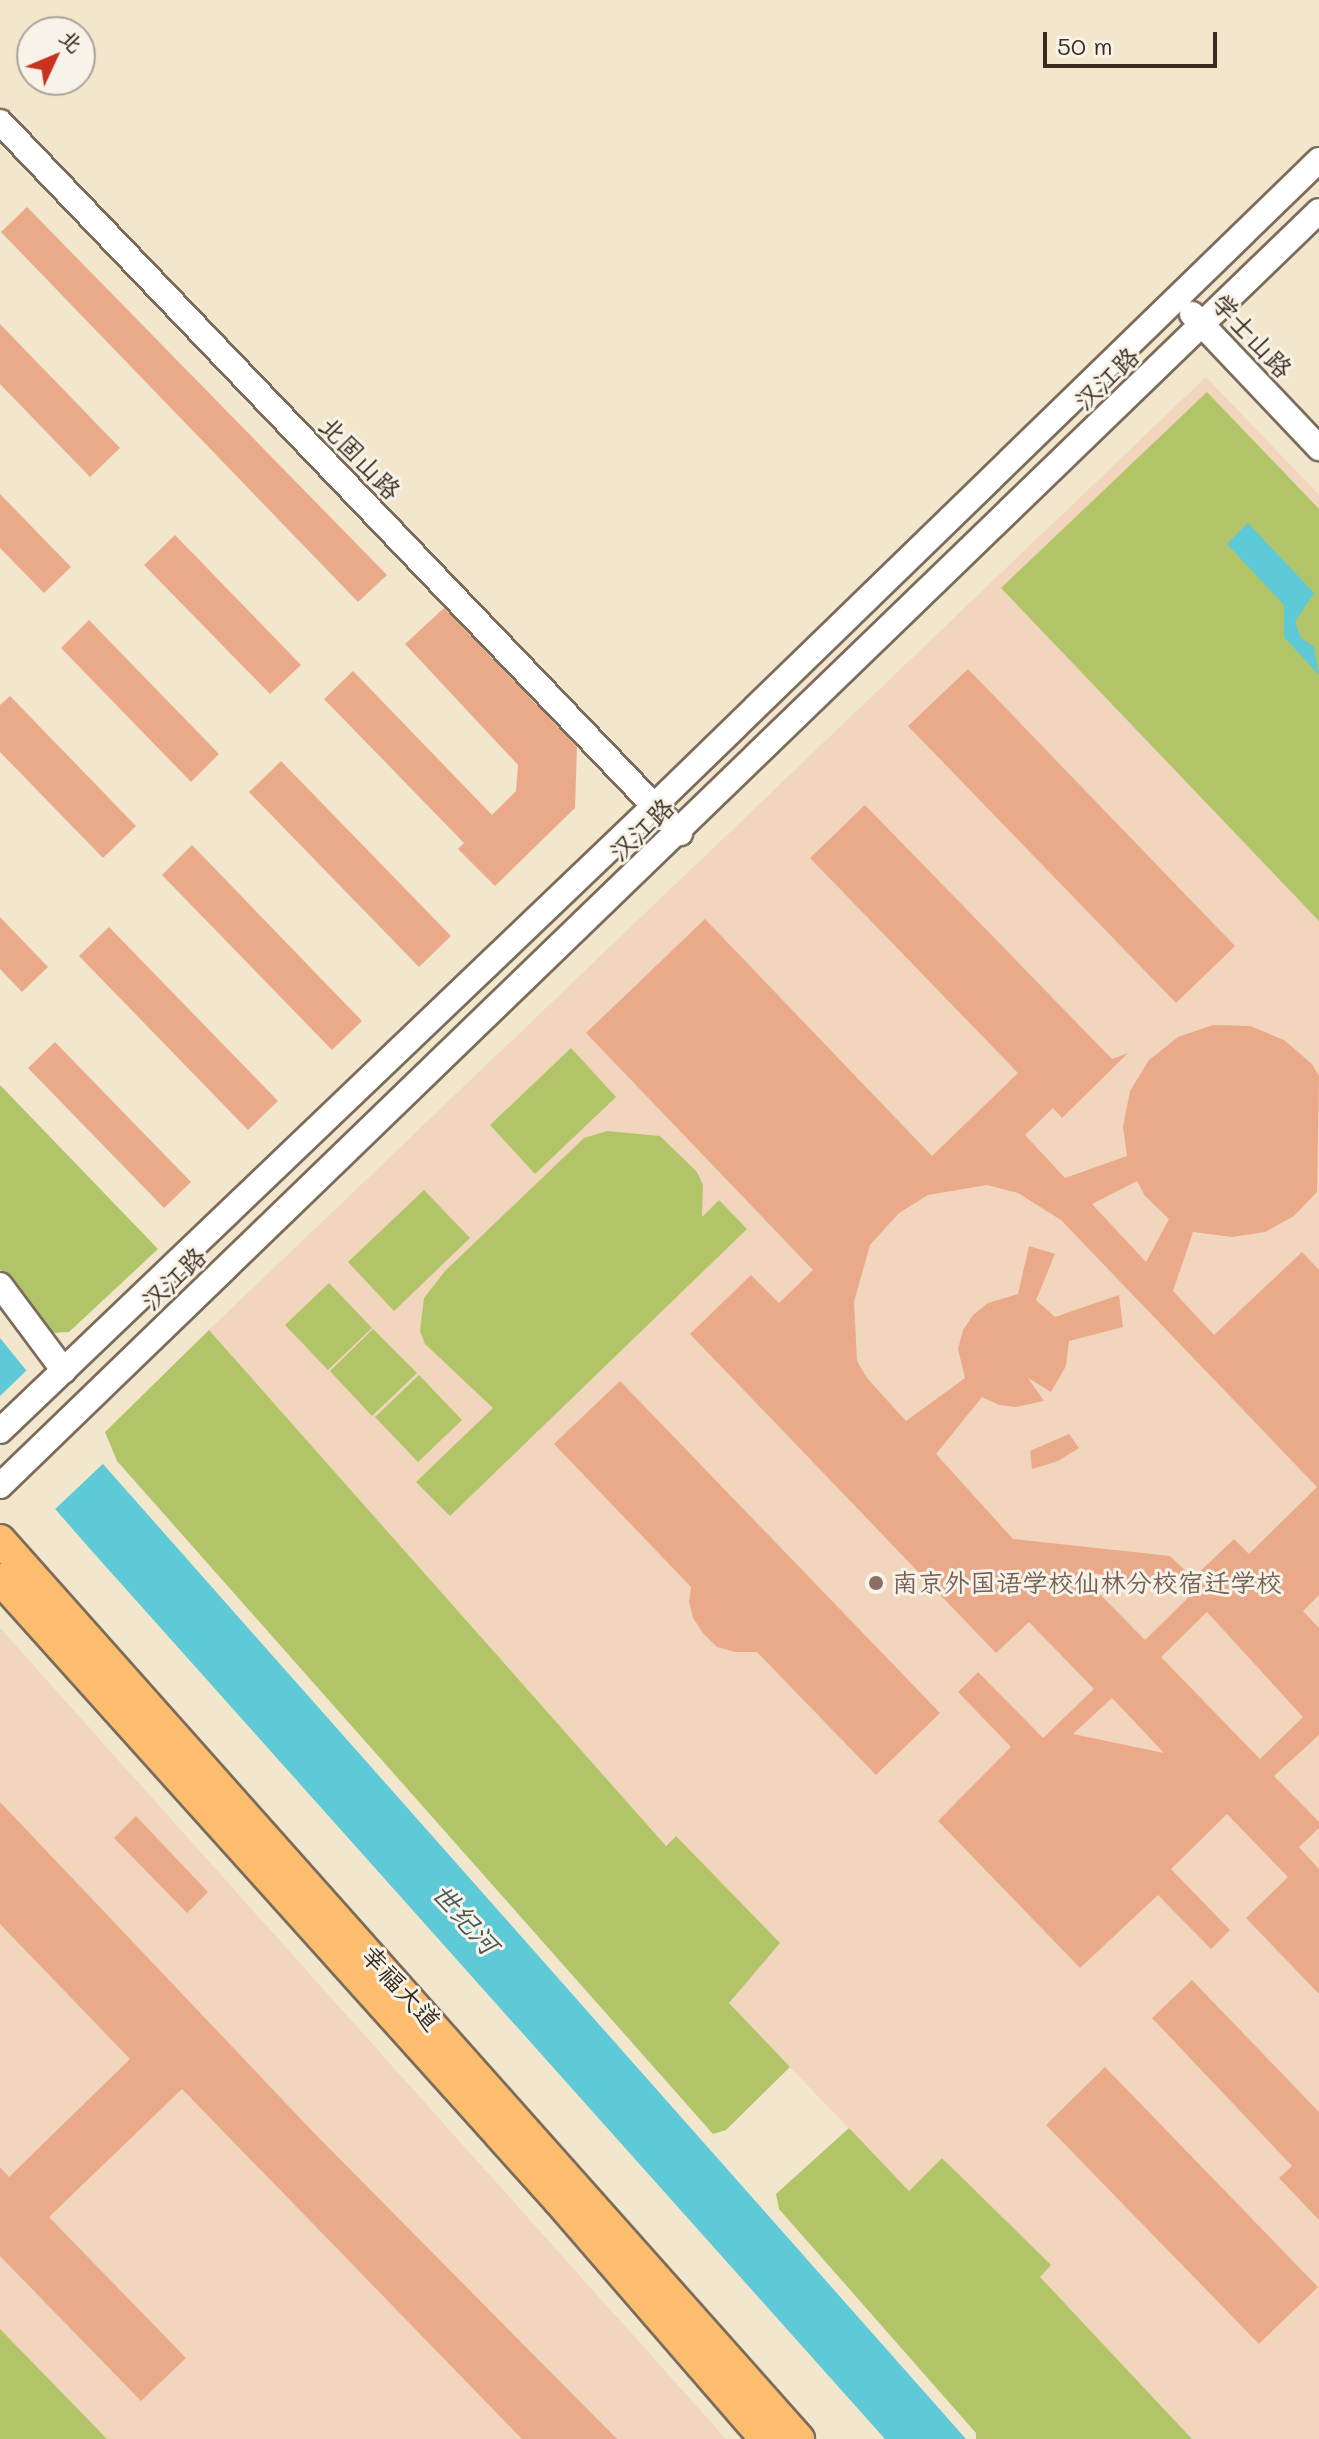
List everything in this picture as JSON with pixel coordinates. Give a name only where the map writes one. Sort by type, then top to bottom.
[{"type":"main road","name":"幸福大道","points":[[0,1540],[799,2439]]},
{"type":"main road","name":"幸福大道","points":[[0,1579],[548,2189],[765,2439]]},
{"type":"street","name":"北固山路","points":[[0,122],[680,833]]},
{"type":"street","name":"汉江路","points":[[0,1431],[654,806],[1319,160]]},
{"type":"street","name":"汉江路","points":[[6,1480],[680,833],[1319,211]]},
{"type":"street","name":"学士山路","points":[[1177,298],[1319,448]]},
{"type":"street","points":[[0,1285],[58,1376]]},
{"type":"shaded area","name":"南京外国语学校仙林分校宿迁学校","points":[[1206,377],[1319,495],[1319,2439],[1192,2439],[1039,2277],[1050,2266],[942,2158],[909,2191],[728,2003],[779,1943],[675,1836],[666,1846],[209,1330]]},
{"type":"shaded area","points":[[0,1628],[726,2439],[0,2439]]},
{"type":"green space","points":[[1207,392],[1319,509],[1319,921],[1001,588]]},
{"type":"green space","points":[[571,1048],[616,1097],[535,1174],[490,1125]]},
{"type":"green space","points":[[0,1085],[158,1249],[69,1332],[53,1333],[41,1324],[0,1269]]},
{"type":"green space","points":[[607,1131],[660,1136],[697,1172],[703,1185],[702,1217],[719,1200],[747,1229],[450,1516],[416,1482],[493,1408],[425,1344],[420,1331],[424,1298],[445,1271],[584,1138]]},
{"type":"green space","points":[[424,1190],[470,1238],[394,1311],[348,1262]]},
{"type":"green space","points":[[329,1283],[372,1328],[328,1370],[285,1325]]},
{"type":"green space","points":[[373,1329],[417,1373],[372,1416],[330,1371]]},
{"type":"green space","points":[[209,1330],[666,1846],[676,1836],[780,1943],[729,2003],[790,2067],[726,2130],[713,2134],[117,1461],[105,1432]]},
{"type":"green space","points":[[419,1375],[462,1420],[418,1462],[375,1417]]},
{"type":"green space","points":[[849,2128],[909,2191],[942,2158],[1051,2265],[1040,2277],[1192,2439],[976,2439],[976,2433],[779,2209],[776,2194]]},
{"type":"green space","points":[[0,2329],[107,2439],[0,2439]]},
{"type":"water","points":[[1248,523],[1314,593],[1295,622],[1301,638],[1314,647],[1319,675],[1284,637],[1284,605],[1227,544]]},
{"type":"water","name":"世纪河","points":[[0,1338],[95,1455],[966,2439],[885,2439],[91,1550],[0,1446]]},
{"type":"pier","points":[[29,1368],[106,1461],[52,1512],[0,1452],[0,1396]]},
{"type":"building","points":[[27,207],[387,575],[358,602],[1,232]]},
{"type":"building","points":[[0,324],[120,448],[90,477],[0,384]]},
{"type":"building","points":[[0,494],[71,567],[44,593],[0,548]]},
{"type":"building","points":[[175,535],[301,665],[270,694],[144,565]]},
{"type":"building","points":[[444,608],[577,747],[575,808],[495,886],[458,849],[464,843],[324,699],[353,671],[492,815],[516,791],[518,765],[405,644]]},
{"type":"building","points":[[89,620],[219,754],[191,782],[61,648]]},
{"type":"building","points":[[968,669],[1235,946],[1176,1003],[908,726]]},
{"type":"building","points":[[10,696],[136,826],[103,858],[0,752],[0,705]]},
{"type":"building","points":[[281,761],[451,936],[419,967],[249,792]]},
{"type":"building","points":[[865,805],[1112,1059],[1128,1053],[1062,1118],[1053,1108],[1025,1135],[1065,1178],[1127,1156],[1123,1127],[1130,1091],[1149,1060],[1178,1037],[1213,1025],[1250,1026],[1284,1040],[1312,1064],[1319,1076],[1317,1192],[1294,1216],[1265,1232],[1232,1237],[1193,1232],[1173,1291],[1214,1335],[1302,1252],[1319,1270],[1319,1595],[1303,1611],[1319,1628],[1319,1735],[1274,1776],[1319,1822],[1319,1828],[1299,1847],[1319,1869],[1319,1994],[1246,1918],[1288,1877],[1227,1814],[1171,1869],[1230,1930],[1211,1949],[1158,1895],[1080,1968],[938,1821],[1011,1747],[958,1692],[978,1672],[1043,1738],[1094,1689],[1029,1622],[996,1653],[690,1334],[751,1275],[779,1303],[813,1270],[586,1033],[705,919],[932,1156],[1018,1073],[810,858]],"holes":[[[1137,1181],[1145,1196],[1169,1219],[1146,1262],[1092,1204]],[[987,1185],[1018,1193],[1061,1220],[1317,1487],[1249,1554],[1234,1539],[1193,1578],[1170,1556],[1013,1539],[936,1454],[982,1397],[999,1405],[1016,1407],[1044,1401],[1028,1378],[1051,1392],[1066,1366],[1069,1341],[1123,1327],[1119,1295],[1055,1317],[1036,1300],[1055,1254],[1029,1246],[1018,1294],[988,1303],[973,1315],[963,1330],[958,1349],[965,1378],[906,1421],[867,1378],[857,1361],[854,1302],[870,1245],[899,1213],[928,1195]],[[1076,1570],[1195,1591],[1145,1640]],[[1207,1612],[1303,1717],[1260,1759],[1161,1657]],[[1112,1698],[1164,1753],[1073,1734]]]},
{"type":"building","points":[[192,845],[362,1021],[332,1050],[162,875]]},
{"type":"building","points":[[0,917],[48,967],[22,992],[0,969]]},
{"type":"building","points":[[109,927],[278,1101],[248,1130],[79,956]]},
{"type":"building","points":[[55,1042],[191,1182],[164,1208],[28,1068]]},
{"type":"building","points":[[620,1381],[940,1713],[876,1775],[757,1652],[735,1652],[717,1647],[703,1633],[693,1618],[689,1602],[691,1587],[554,1444]]},
{"type":"building","points":[[1069,1434],[1079,1448],[1058,1461],[1032,1469],[1030,1451]]},
{"type":"building","points":[[0,1802],[316,2135],[617,2439],[522,2439],[182,2089],[49,2217],[186,2358],[141,2401],[0,2256],[0,2167],[9,2177],[130,2059],[0,1924]]},
{"type":"building","points":[[136,1816],[208,1892],[187,1913],[114,1838]]},
{"type":"building","points":[[1192,1980],[1319,2112],[1319,2220],[1279,2178],[1292,2166],[1152,2018]]},
{"type":"building","points":[[1105,2067],[1318,2287],[1259,2344],[1046,2125]]},
{"type":"place","name":"南京外国语学校仙林分校宿迁学校","points":[[876,1583]]}]
